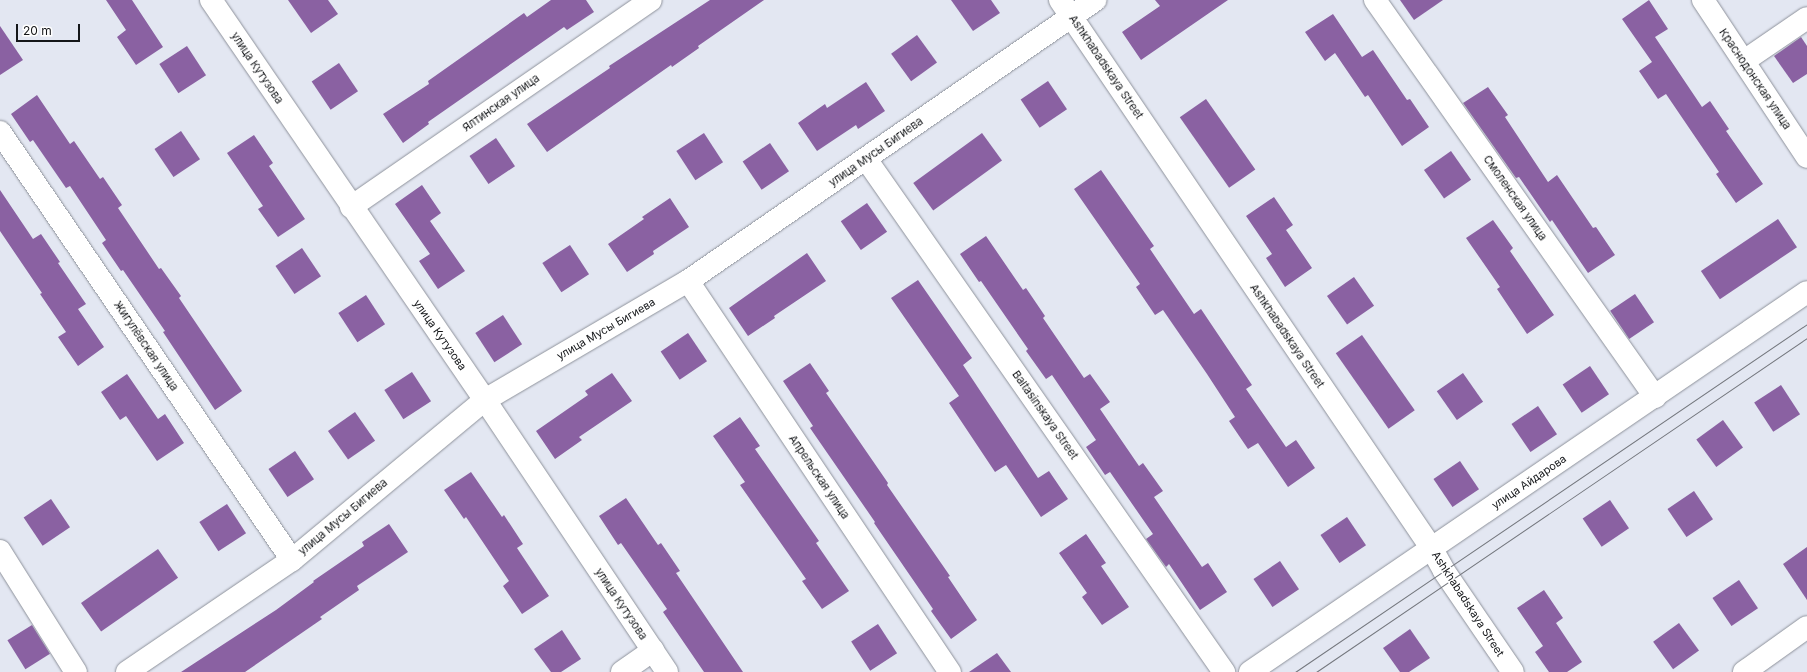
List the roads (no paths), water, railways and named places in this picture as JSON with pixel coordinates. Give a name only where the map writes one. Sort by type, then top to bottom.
[{"type":"street","name":"Ялтинская улица","points":[[351,206],[651,0]]},
{"type":"street","name":"улица Мусы Бигиева","points":[[127,672],[292,560],[485,400],[688,282],[866,159],[1066,8],[1095,0]]},
{"type":"street","name":"Смоленская улица","points":[[1375,0],[1655,397]]},
{"type":"street","name":"Краснодонская улица","points":[[1703,0],[1807,157]]},
{"type":"street","name":"улица Кутузова","points":[[217,2],[351,206],[485,400],[667,672]]},
{"type":"street","name":"Ashkhabadskaya Street","points":[[1066,8],[1432,549],[1444,571],[1513,672]]},
{"type":"street","points":[[1744,61],[1807,18]]},
{"type":"street","name":"Жигулёвская улица","points":[[0,132],[292,560]]},
{"type":"street","name":"Baltasinskaya Street","points":[[866,159],[1224,672]]},
{"type":"street","name":"Апрельская улица","points":[[688,282],[950,672]]},
{"type":"street","name":"улица Айдарова","points":[[1250,672],[1807,292]]},
{"type":"street","points":[[0,551],[76,672]]},
{"type":"street","points":[[1744,672],[1807,627]]},
{"type":"street","points":[[622,672],[653,650]]},
{"type":"tram line","points":[[1295,672],[1807,324]]},
{"type":"tram line","points":[[1316,672],[1807,338]]}]
